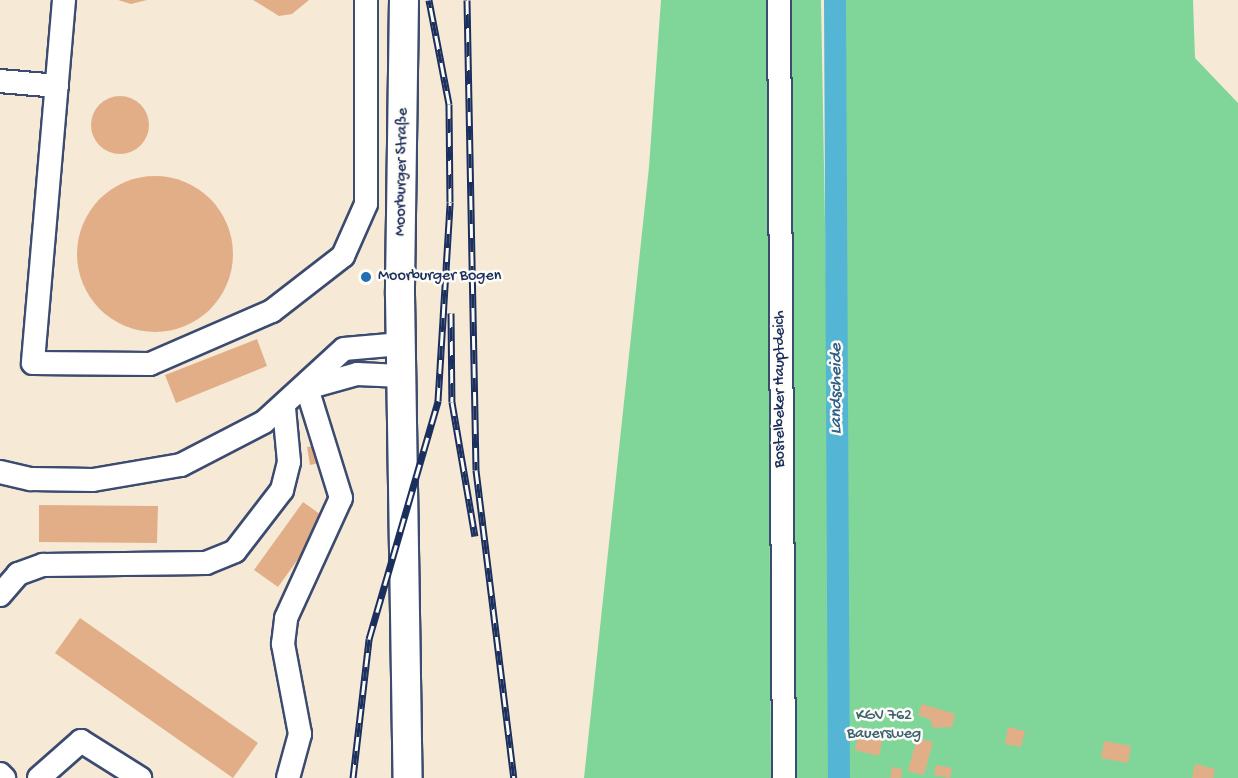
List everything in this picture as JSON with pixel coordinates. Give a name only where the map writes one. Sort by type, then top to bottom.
[{"type":"main road","name":"Moorburger Straße","points":[[402,376],[404,0]]},
{"type":"main road","points":[[402,376],[408,778]]},
{"type":"street","points":[[64,0],[33,363],[150,364],[272,311],[343,256],[366,204],[366,0]]},
{"type":"street","name":"Bostelbeker Hauptdeich","points":[[779,0],[784,778]]},
{"type":"street","points":[[0,81],[57,86]]},
{"type":"street","points":[[0,472],[63,480],[156,472],[220,448],[284,408],[307,388],[344,349],[401,344]]},
{"type":"street","points":[[307,388],[357,374],[402,376]]},
{"type":"street","points":[[288,778],[300,734],[283,644],[286,618],[341,498],[307,388]]},
{"type":"street","points":[[0,595],[18,574],[43,565],[196,563],[235,551],[282,490],[289,462],[284,408]]},
{"type":"street","points":[[39,778],[81,741],[140,778]]},
{"type":"street","points":[[0,774],[4,778]]},
{"type":"green space","points":[[661,0],[767,0],[771,778],[584,778],[649,167]]},
{"type":"green space","name":"KGV 762 Bauersweg","points":[[790,0],[821,0],[833,664],[846,666],[841,0],[1193,0],[1195,58],[1238,103],[1238,778],[831,778],[831,770],[830,778],[796,778]]},
{"type":"building","points":[[118,0],[147,0],[131,4]]},
{"type":"building","points":[[253,0],[309,0],[292,14],[279,16]]},
{"type":"building","points":[[114,96],[126,96],[141,104],[149,119],[149,131],[141,146],[126,154],[114,154],[99,146],[91,131],[91,119],[99,104]]},
{"type":"building","points":[[155,176],[170,177],[185,182],[210,199],[227,224],[232,239],[232,269],[227,284],[210,309],[185,326],[170,331],[155,332],[140,331],[125,326],[100,309],[83,284],[78,269],[77,254],[78,239],[83,224],[100,199],[125,182],[140,177]]},
{"type":"building","points":[[257,339],[267,366],[176,403],[165,375]]},
{"type":"building","points":[[316,446],[319,463],[310,465],[307,447]]},
{"type":"building","points":[[303,502],[327,519],[278,587],[254,570]]},
{"type":"building","points":[[39,505],[158,506],[157,543],[39,542]]},
{"type":"building","points":[[80,618],[258,743],[233,778],[55,653]]},
{"type":"building","points":[[922,704],[955,714],[952,727],[933,728],[930,719],[918,715]]},
{"type":"building","points":[[860,727],[884,732],[879,756],[855,750]]},
{"type":"building","points":[[1008,727],[1025,731],[1021,747],[1005,744]]},
{"type":"building","points":[[917,738],[933,742],[924,775],[908,771]]},
{"type":"building","points":[[1104,741],[1131,746],[1128,763],[1101,758]]},
{"type":"building","points":[[1195,764],[1215,769],[1213,778],[1192,778]]},
{"type":"building","points":[[936,765],[952,768],[950,778],[934,775]]},
{"type":"building","points":[[892,767],[902,769],[901,778],[890,778]]},
{"type":"waterway","name":"Landscheide","points":[[835,0],[839,778]]},
{"type":"railway","points":[[353,778],[369,639],[438,401],[450,202],[449,104],[429,0]]},
{"type":"railway","points":[[467,0],[476,470],[514,778]]},
{"type":"railway","points":[[451,313],[452,402],[475,536]]},
{"type":"place","name":"Moorburger Bogen","points":[[366,277]]}]
